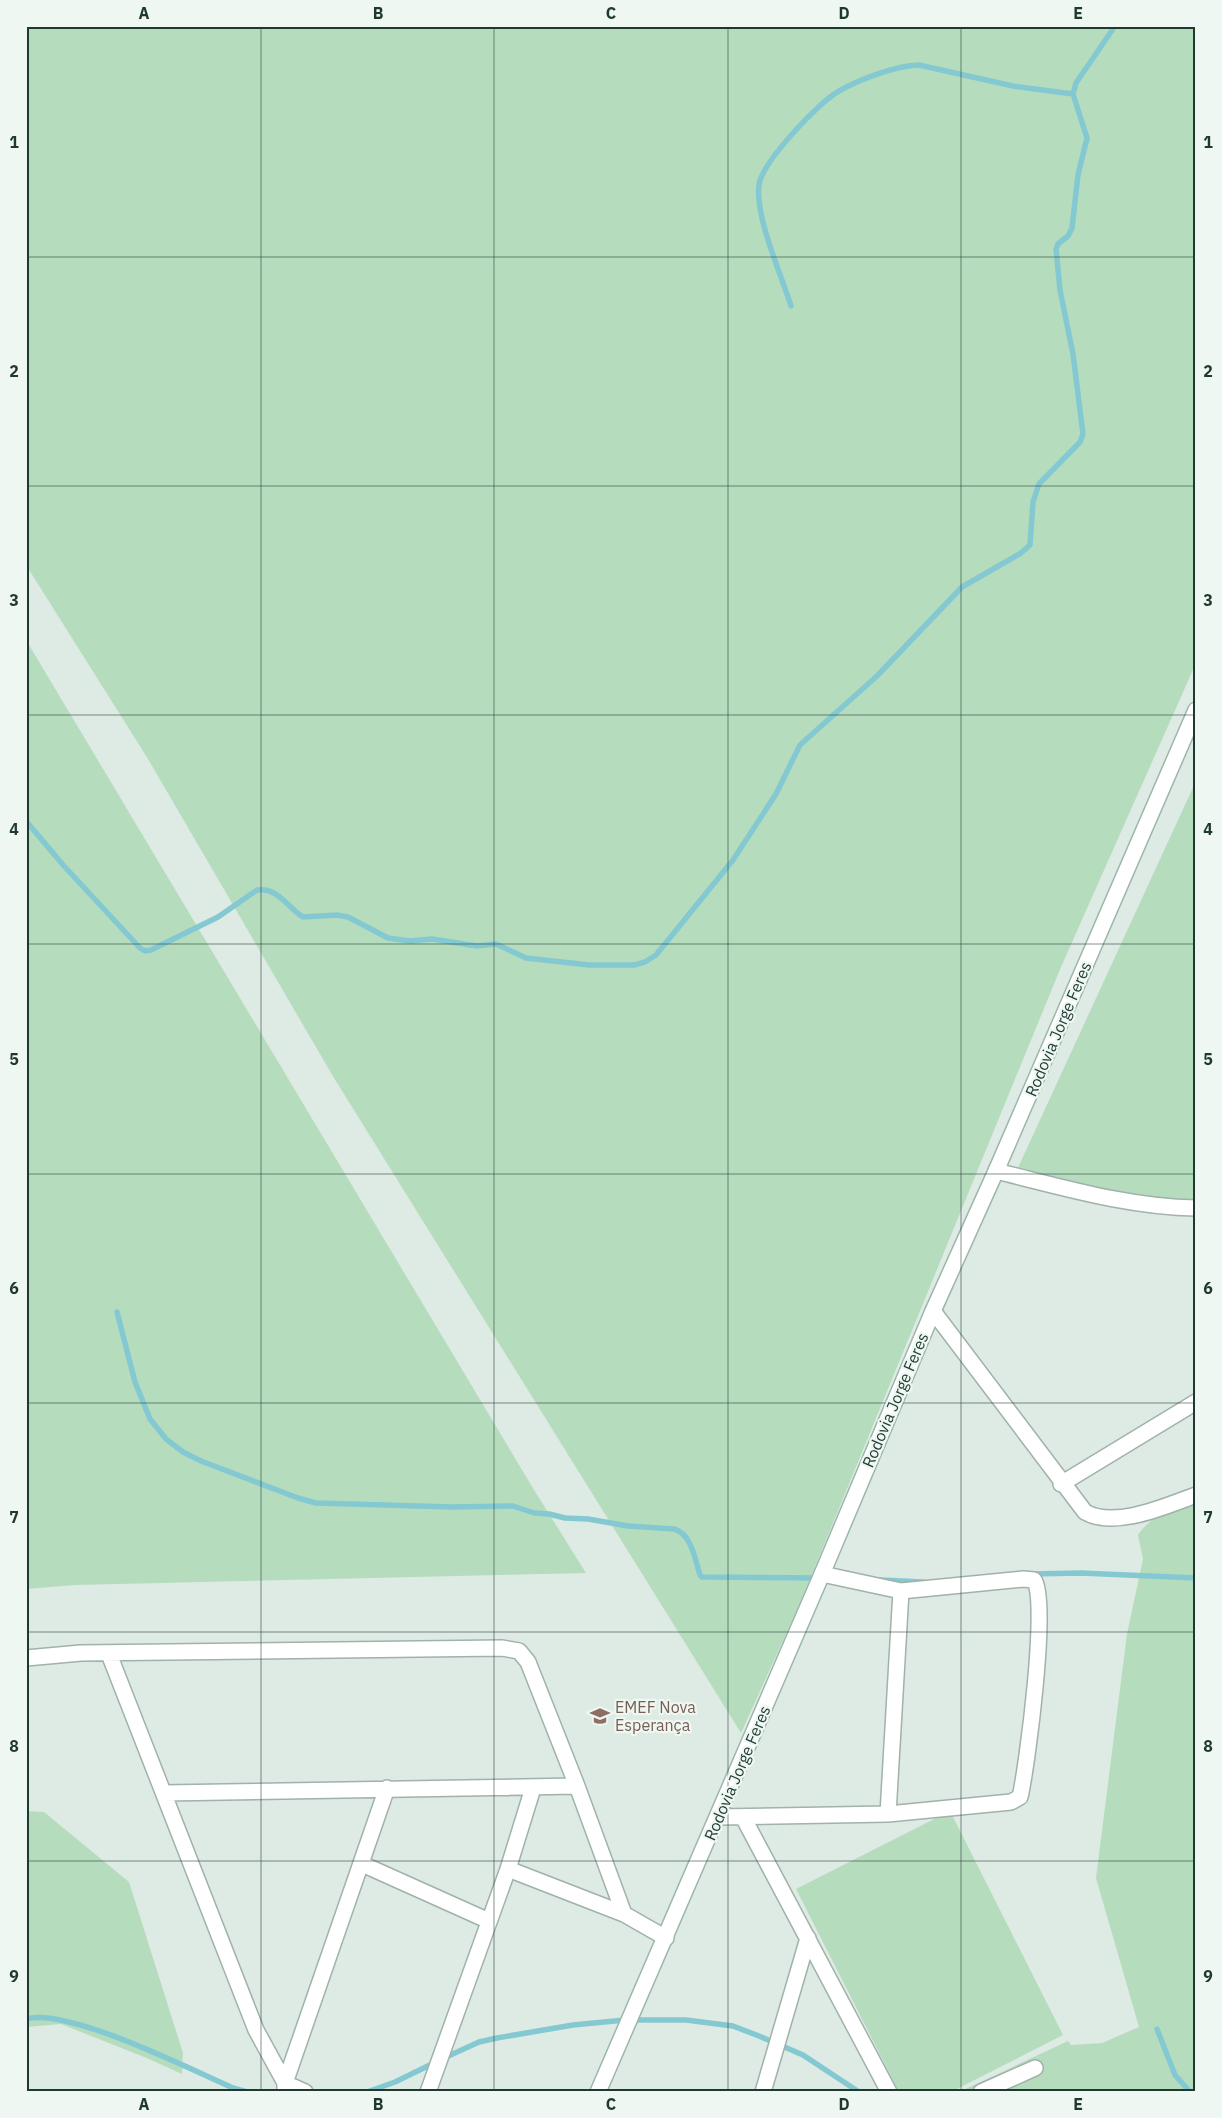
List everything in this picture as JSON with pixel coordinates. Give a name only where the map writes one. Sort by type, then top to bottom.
[{"type":"street","name":"Rodovia Jorge Feres","points":[[598,2092],[718,1817],[933,1311],[1194,719]]},
{"type":"street","points":[[996,1171],[1135,1203],[1196,1208]]},
{"type":"street","points":[[933,1311],[1061,1484],[1090,1516],[1110,1518],[1141,1514],[1196,1495]]},
{"type":"street","points":[[1061,1484],[1196,1402]]},
{"type":"street","points":[[718,1817],[888,1814],[1011,1802],[1020,1797],[1030,1736],[1038,1641],[1038,1599],[1034,1580],[1023,1579],[901,1591],[822,1574]]},
{"type":"street","points":[[888,1814],[901,1591]]},
{"type":"street","points":[[26,1658],[81,1653],[513,1649],[519,1651],[528,1662],[577,1786],[624,1914]]},
{"type":"street","points":[[109,1654],[247,2009],[265,2050],[285,2087],[305,2092]]},
{"type":"street","points":[[164,1793],[577,1786]]},
{"type":"street","points":[[285,2087],[387,1788]]},
{"type":"street","points":[[428,2092],[508,1869],[532,1788]]},
{"type":"street","points":[[744,1817],[889,2092]]},
{"type":"street","points":[[362,1864],[489,1921]]},
{"type":"street","points":[[508,1869],[624,1914],[666,1938]]},
{"type":"street","points":[[764,2092],[808,1938]]},
{"type":"street","points":[[981,2092],[1035,2068]]},
{"type":"green space","points":[[26,26],[1196,26],[1196,663],[1061,967],[801,1601],[741,1733],[334,1078],[148,759],[26,565]]},
{"type":"green space","points":[[26,640],[531,1485],[586,1573],[75,1585],[26,1589]]},
{"type":"green space","points":[[1196,781],[1196,1205],[1166,1205],[1016,1172]]},
{"type":"green space","points":[[1196,1499],[1196,2092],[959,2092],[1068,2041],[1071,2045],[1102,2043],[1139,2027],[1096,1878],[1127,1634],[1143,1559],[1138,1535],[1149,1522],[1163,1512],[1179,1504]]},
{"type":"green space","points":[[26,1811],[44,1812],[129,1882],[183,2053],[182,2074],[61,2024],[26,2027]]},
{"type":"green space","points":[[950,1811],[1063,2035],[951,2092],[899,2092],[796,1889]]},
{"type":"waterway","points":[[26,821],[64,866],[140,948],[145,951],[151,950],[218,917],[257,890],[264,890],[277,895],[303,917],[337,915],[348,917],[388,938],[410,941],[432,939],[477,946],[496,944],[526,958],[589,965],[634,965],[645,962],[656,955],[733,860],[776,794],[800,745],[877,676],[962,587],[1021,553],[1030,545],[1033,502],[1039,484],[1080,442],[1083,434],[1073,354],[1060,290],[1056,249],[1058,244],[1068,236],[1072,228],[1078,175],[1087,138],[1073,94],[1076,83],[1115,26]]},
{"type":"waterway","points":[[791,306],[765,229],[761,213],[759,185],[762,175],[780,148],[818,107],[830,97],[847,86],[878,74],[919,65],[1013,86],[1073,94]]},
{"type":"waterway","points":[[117,1312],[135,1382],[150,1419],[166,1439],[183,1452],[201,1461],[298,1498],[316,1503],[453,1507],[513,1506],[534,1513],[565,1518],[588,1519],[628,1526],[674,1529],[685,1536],[689,1542],[702,1577],[819,1578]]},
{"type":"waterway","points":[[1030,1574],[1081,1573],[1196,1578]]},
{"type":"waterway","points":[[880,1580],[923,1582]]},
{"type":"waterway","points":[[26,2019],[45,2018],[70,2022],[98,2031],[129,2042],[233,2088],[247,2092]]},
{"type":"waterway","points":[[444,2058],[479,2042],[573,2025],[625,2020],[686,2020],[733,2026],[759,2036],[803,2055],[859,2092]]},
{"type":"waterway","points":[[1157,2029],[1175,2075],[1190,2092]]},
{"type":"waterway","points":[[367,2092],[395,2082],[436,2062]]},
{"type":"place","name":"EMEF Nova Esperança","points":[[600,1716]]}]
